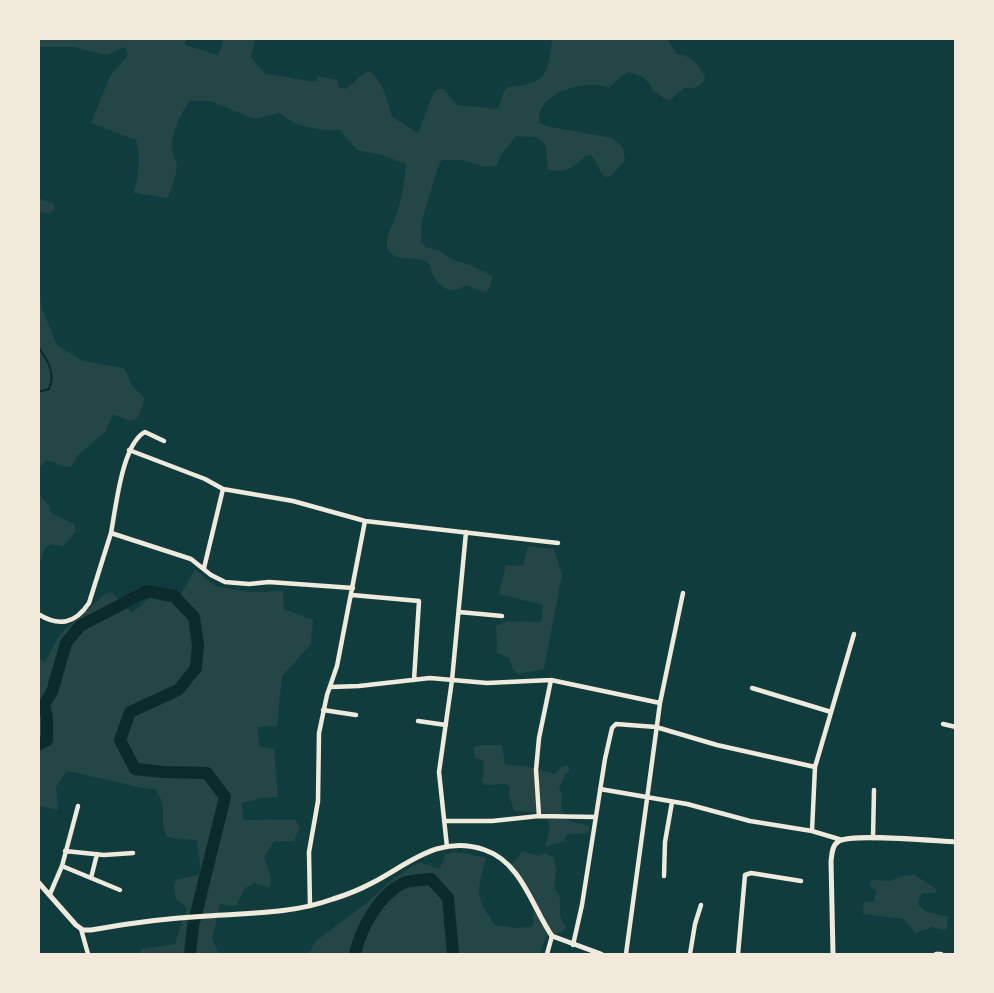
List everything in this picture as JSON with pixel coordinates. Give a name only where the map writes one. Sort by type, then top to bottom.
[{"type":"main road","points":[[833,954],[831,861],[834,846],[843,840],[873,839],[956,842]]},
{"type":"main road","points":[[38,882],[81,929],[91,930],[180,918],[310,907],[372,884],[420,854],[447,847],[475,848],[499,857],[524,885],[552,936],[601,954]]},
{"type":"street","points":[[38,614],[58,623],[73,619],[85,610],[111,533],[129,450],[141,433],[145,432],[164,440]]},
{"type":"street","points":[[129,450],[205,479],[223,489],[293,501],[365,521],[558,542]]},
{"type":"street","points":[[204,568],[223,489]]},
{"type":"street","points":[[310,907],[309,852],[318,801],[319,733],[352,596],[365,521]]},
{"type":"street","points":[[447,847],[439,772],[452,680],[466,532]]},
{"type":"street","points":[[111,533],[191,559],[225,582],[353,588]]},
{"type":"street","points":[[626,954],[656,727],[683,593]]},
{"type":"street","points":[[352,596],[419,601],[414,680]]},
{"type":"street","points":[[458,612],[502,616]]},
{"type":"street","points":[[812,831],[815,767],[854,634]]},
{"type":"street","points":[[331,687],[414,680],[520,683],[551,680],[660,703]]},
{"type":"street","points":[[539,816],[536,770],[539,738],[551,680]]},
{"type":"street","points":[[752,688],[831,712]]},
{"type":"street","points":[[323,710],[356,715]]},
{"type":"street","points":[[418,721],[446,724]]},
{"type":"street","points":[[573,944],[613,726],[623,723],[656,727],[717,745],[815,767]]},
{"type":"street","points":[[943,724],[956,726]]},
{"type":"street","points":[[600,789],[672,802],[750,821],[812,831],[843,840]]},
{"type":"street","points":[[873,839],[874,790]]},
{"type":"street","points":[[664,876],[665,842],[672,802]]},
{"type":"street","points":[[50,894],[62,866],[78,806]]},
{"type":"street","points":[[444,821],[492,821],[539,816],[595,817]]},
{"type":"street","points":[[65,851],[133,853]]},
{"type":"street","points":[[91,878],[97,854]]},
{"type":"street","points":[[62,866],[120,890]]},
{"type":"street","points":[[738,954],[746,875],[751,873],[801,881]]},
{"type":"street","points":[[690,954],[701,905]]},
{"type":"street","points":[[81,929],[88,954]]},
{"type":"street","points":[[547,954],[552,936]]},
{"type":"shaded area","points":[[185,38],[185,45],[218,55],[224,39],[255,39],[251,58],[266,74],[316,82],[318,76],[337,80],[339,87],[345,89],[369,71],[381,85],[392,117],[418,133],[437,89],[444,89],[457,105],[498,109],[504,91],[509,87],[532,83],[544,75],[552,39],[667,39],[677,54],[697,64],[705,77],[699,86],[684,88],[669,101],[653,91],[644,78],[629,72],[608,88],[599,85],[575,87],[552,97],[544,104],[540,123],[612,138],[623,147],[625,160],[611,176],[603,175],[591,155],[563,170],[548,169],[546,147],[536,137],[516,136],[496,166],[483,167],[464,160],[442,160],[422,220],[421,241],[426,247],[493,276],[489,289],[484,292],[466,285],[453,290],[444,288],[437,282],[428,263],[398,257],[389,251],[388,237],[400,201],[406,164],[357,150],[340,130],[308,127],[279,113],[254,119],[211,101],[190,101],[173,135],[172,150],[177,168],[168,198],[134,193],[139,166],[136,140],[91,123],[110,76],[128,55],[125,47],[107,55],[74,47],[38,47],[39,39]]},
{"type":"shaded area","points":[[38,198],[54,204],[54,210],[49,214],[39,211]]},
{"type":"shaded area","points":[[39,283],[41,306],[57,345],[83,361],[123,368],[132,386],[145,400],[137,419],[130,421],[113,414],[105,432],[78,455],[71,467],[47,460],[39,468]]},
{"type":"shaded area","points":[[39,494],[50,507],[51,513],[74,524],[76,531],[64,546],[46,546],[39,564]]},
{"type":"shaded area","points":[[528,546],[554,549],[562,574],[544,669],[519,674],[513,670],[509,658],[497,653],[496,626],[507,621],[541,622],[543,605],[499,594],[506,565],[523,566]]},
{"type":"shaded area","points":[[195,569],[215,586],[248,592],[283,591],[284,609],[313,620],[311,644],[282,676],[277,726],[258,727],[259,746],[274,749],[278,797],[242,803],[243,820],[295,819],[300,828],[294,841],[274,841],[264,857],[271,878],[270,888],[255,883],[245,888],[236,906],[220,904],[212,939],[219,954],[137,954],[143,949],[175,944],[187,908],[176,899],[174,885],[176,880],[201,874],[197,840],[167,836],[163,824],[162,802],[155,789],[67,771],[56,787],[58,810],[39,806],[38,658],[45,662],[60,634],[105,594],[111,592],[132,613],[150,598],[169,602],[181,594]]},
{"type":"shaded area","points":[[502,745],[505,764],[555,774],[567,765],[570,771],[559,788],[562,794],[561,809],[570,821],[590,826],[588,833],[567,834],[564,841],[545,847],[550,828],[546,813],[514,811],[509,795],[510,788],[506,784],[485,785],[482,781],[483,760],[475,758],[474,747]]},
{"type":"shaded area","points":[[522,851],[538,856],[545,853],[554,858],[554,888],[560,897],[560,916],[566,927],[562,932],[547,936],[539,954],[308,954],[317,940],[368,902],[389,882],[419,862],[440,869],[445,855],[453,852],[486,858],[479,893],[483,907],[495,925],[532,927],[534,919],[531,903],[506,868]]},
{"type":"shaded area","points":[[915,875],[937,890],[936,893],[922,893],[918,904],[925,911],[948,917],[945,930],[932,927],[916,933],[903,919],[863,914],[864,902],[874,902],[876,891],[870,886],[872,880],[890,881]]},
{"type":"waterway","points":[[38,347],[48,362],[52,378],[49,389],[38,392]]},
{"type":"waterway","points":[[38,745],[47,740],[44,704],[52,692],[66,643],[80,626],[147,591],[174,596],[194,617],[198,645],[196,668],[178,690],[130,712],[120,740],[135,769],[207,773],[225,797],[193,926],[190,954]]},
{"type":"waterway","points":[[355,954],[366,924],[386,896],[403,883],[431,879],[448,898],[453,954]]}]
